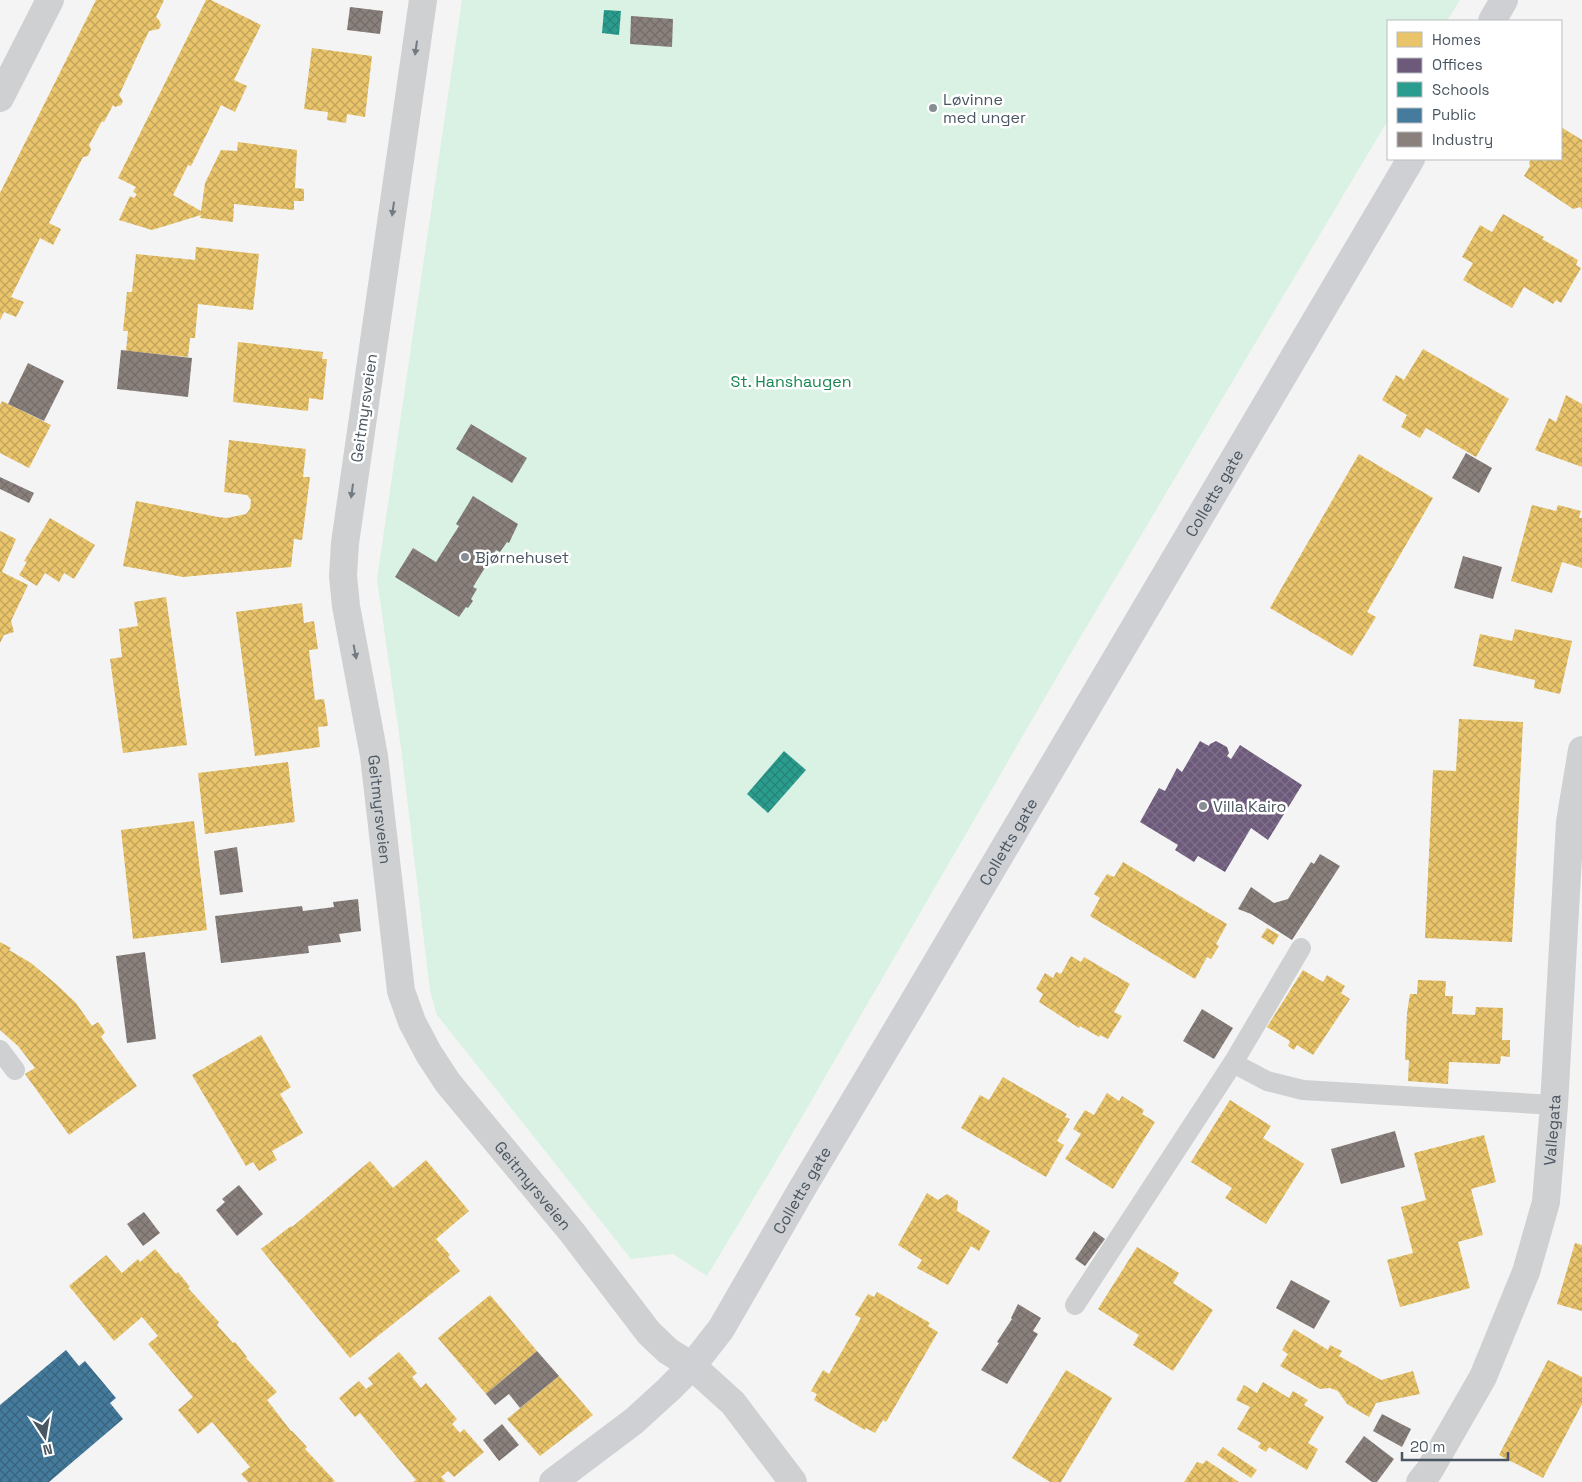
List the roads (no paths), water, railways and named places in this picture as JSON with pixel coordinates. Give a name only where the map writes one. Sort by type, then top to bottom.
[{"type":"main road","points":[[1493,20],[1504,0]]},
{"type":"main road","name":"Colletts gate","points":[[553,1482],[634,1421],[692,1366],[721,1329],[798,1195],[912,1006],[1410,160]]},
{"type":"street","points":[[0,98],[50,0]]},
{"type":"street","name":"Geitmyrsveien","points":[[423,0],[345,543],[343,576],[346,606],[374,756],[401,991],[412,1022],[429,1054],[448,1083],[571,1231],[648,1333],[668,1351],[692,1366],[733,1403],[792,1482]]},
{"type":"street","name":"Vallegata","points":[[1430,1478],[1483,1377],[1526,1272],[1546,1202],[1554,1105],[1570,822],[1579,782],[1582,750]]},
{"type":"lane","points":[[1075,1305],[1233,1063],[1301,948]]},
{"type":"lane","points":[[0,1050],[15,1070]]},
{"type":"lane","points":[[1233,1063],[1267,1081],[1303,1090],[1554,1105]]},
{"type":"place","name":"Løvinne med unger","points":[[933,108]]},
{"type":"place","name":"Bjørnehuset","points":[[465,557]]},
{"type":"place","name":"Villa Kairo","points":[[1203,806]]},
{"type":"park label","name":"St. Hanshaugen","points":[[791,381]]}]
